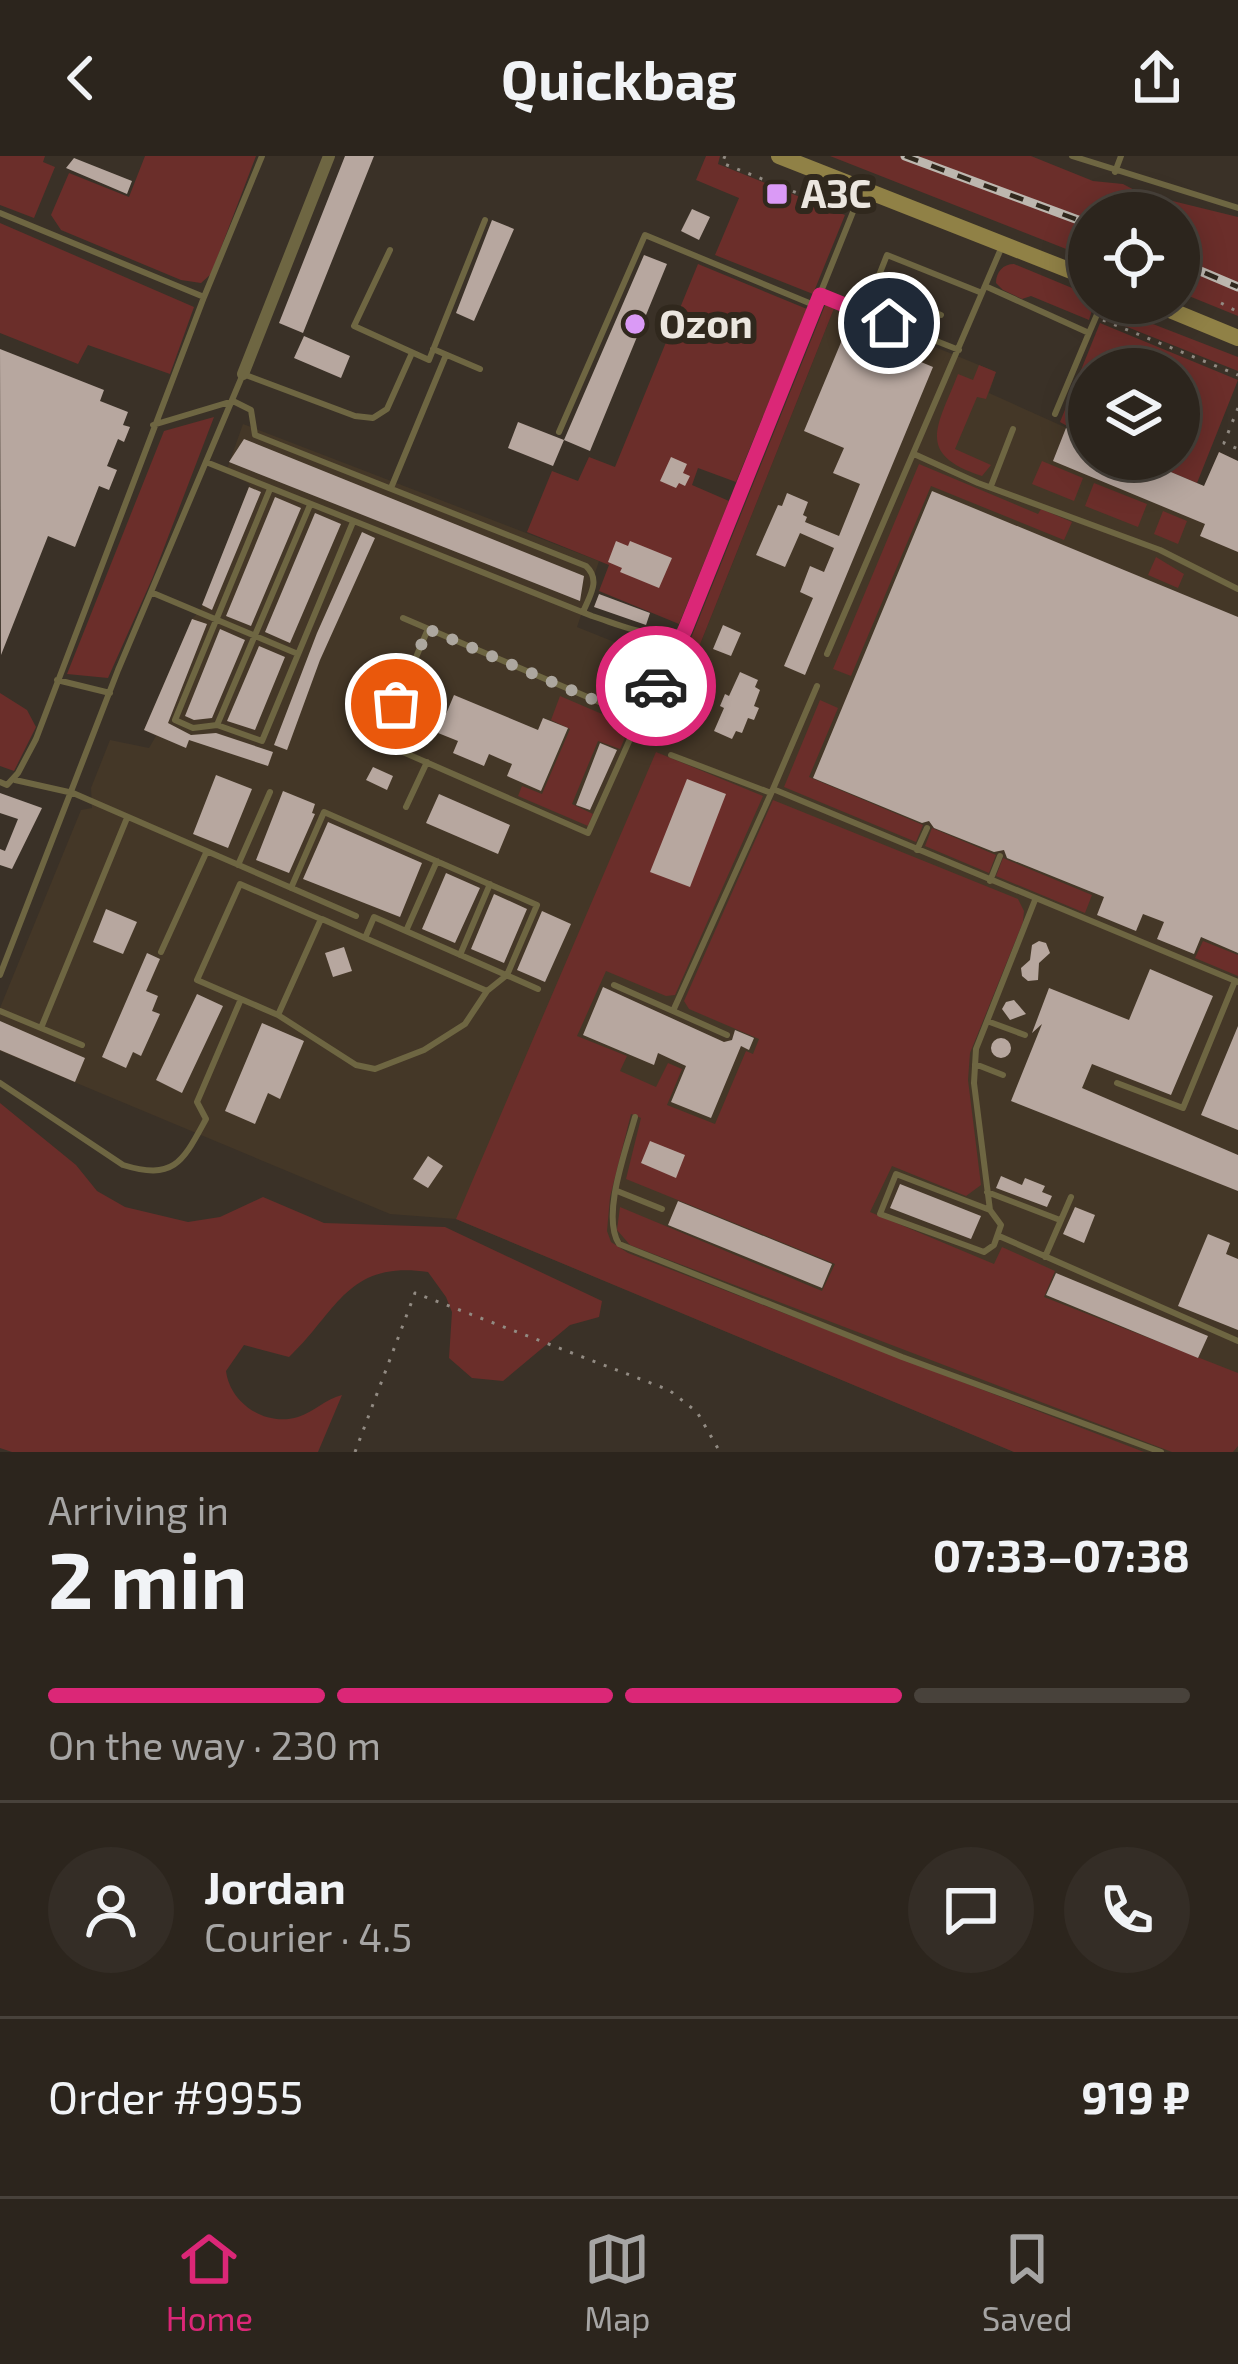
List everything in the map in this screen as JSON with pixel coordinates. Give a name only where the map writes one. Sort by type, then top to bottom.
[{"type":"main road","points":[[779,156],[1068,270]]},
{"type":"main road","points":[[1200,322],[1238,338]]},
{"type":"street","points":[[243,374],[329,156]]},
{"type":"lane","points":[[0,782],[13,780],[36,739],[153,425],[262,156]]},
{"type":"lane","points":[[1074,156],[1238,208]]},
{"type":"lane","points":[[1115,172],[1121,156]]},
{"type":"lane","points":[[428,629],[380,742],[588,833],[685,630],[862,188]]},
{"type":"lane","points":[[0,213],[204,297]]},
{"type":"lane","points":[[390,250],[354,326],[429,360],[485,220]]},
{"type":"lane","points":[[559,432],[645,235],[815,305]]},
{"type":"lane","points":[[827,654],[1003,244]]},
{"type":"lane","points":[[941,315],[874,288],[887,255],[1089,333]]},
{"type":"lane","points":[[820,295],[959,350]]},
{"type":"lane","points":[[1055,414],[1093,324]]},
{"type":"lane","points":[[433,349],[480,369]]},
{"type":"lane","points":[[0,975],[110,693],[243,374],[355,416],[374,418],[387,409],[412,353]]},
{"type":"lane","points":[[391,488],[446,355]]},
{"type":"lane","points":[[153,425],[232,400],[251,410],[255,435],[586,566],[595,585],[583,612]]},
{"type":"lane","points":[[991,486],[1013,429]]},
{"type":"lane","points":[[914,454],[1160,550],[1238,589]]},
{"type":"lane","points":[[206,462],[583,612],[644,632],[674,635],[685,630]]},
{"type":"lane","points":[[270,489],[175,720],[193,728],[217,725],[262,741],[353,522]]},
{"type":"lane","points":[[217,725],[310,505]]},
{"type":"lane","points":[[153,593],[298,654]]},
{"type":"lane","points":[[403,618],[639,719]]},
{"type":"lane","points":[[56,680],[110,693]]},
{"type":"lane","points":[[673,1011],[817,686]]},
{"type":"lane","points":[[670,755],[772,791],[1237,982],[1183,1108],[1117,1082]]},
{"type":"lane","points":[[406,807],[427,762]]},
{"type":"lane","points":[[13,780],[73,793],[356,916]]},
{"type":"lane","points":[[238,865],[270,792]]},
{"type":"lane","points":[[291,888],[324,812],[537,905],[506,975],[465,1024],[424,1050],[376,1069],[356,1065],[278,1016],[197,980],[240,884],[488,991]]},
{"type":"lane","points":[[41,1028],[128,818]]},
{"type":"lane","points":[[917,850],[927,828]]},
{"type":"lane","points":[[161,952],[206,854]]},
{"type":"lane","points":[[990,881],[1000,856]]},
{"type":"lane","points":[[406,932],[437,861]]},
{"type":"lane","points":[[460,955],[490,884]]},
{"type":"lane","points":[[989,1210],[974,1083],[976,1049],[1035,900]]},
{"type":"lane","points":[[365,938],[374,917],[538,988]]},
{"type":"lane","points":[[278,1016],[321,919]]},
{"type":"lane","points":[[614,985],[727,1035]]},
{"type":"lane","points":[[0,1083],[123,1165],[165,1172],[186,1156],[206,1119],[197,1102],[241,1000]]},
{"type":"lane","points":[[0,1011],[82,1045]]},
{"type":"lane","points":[[987,1022],[1025,1035]]},
{"type":"lane","points":[[975,1064],[1003,1075]]},
{"type":"lane","points":[[635,1118],[610,1231],[619,1244],[1161,1452]]},
{"type":"lane","points":[[896,1174],[989,1210],[1001,1225],[999,1236],[984,1252],[880,1214],[896,1174]]},
{"type":"lane","points":[[617,1191],[662,1210]]},
{"type":"lane","points":[[987,1192],[1060,1220]]},
{"type":"lane","points":[[1046,1257],[1071,1197]]},
{"type":"lane","points":[[999,1236],[1238,1341]]},
{"type":"path","points":[[725,156],[722,163],[852,215]]},
{"type":"path","points":[[1221,303],[1238,312]]},
{"type":"path","points":[[1113,324],[1238,375]]},
{"type":"path","points":[[1238,408],[1224,443],[1238,449]]},
{"type":"path","points":[[355,1452],[415,1293],[669,1390],[698,1412],[720,1452]]},
{"type":"shaded area","points":[[0,156],[45,156],[43,162],[55,167],[34,218],[0,205]]},
{"type":"shaded area","points":[[145,156],[256,156],[211,274],[201,283],[181,280],[61,230],[51,215],[69,173],[129,197]]},
{"type":"shaded area","points":[[706,156],[720,156],[718,164],[845,215],[813,294],[715,255],[739,198],[696,180]]},
{"type":"shaded area","points":[[830,156],[1031,156],[1093,181],[1123,184],[1138,192],[1068,192],[1068,250]]},
{"type":"shaded area","points":[[1200,208],[1238,217],[1238,316],[1200,301]]},
{"type":"shaded area","points":[[0,223],[194,307],[170,374],[88,345],[78,364],[0,333]]},
{"type":"shaded area","points":[[698,264],[807,309],[736,482],[698,468],[692,485],[729,501],[679,624],[599,591],[609,565],[527,532],[552,471],[578,481],[589,457],[615,467]]},
{"type":"shaded area","points":[[1014,264],[1068,286],[1068,311],[1003,290],[996,283],[1003,267]]},
{"type":"shaded area","points":[[826,303],[835,306],[689,672],[679,668]]},
{"type":"shaded area","points":[[835,306],[996,372],[989,393],[1068,429],[1068,480],[1190,480],[1204,486],[1219,452],[1238,461],[1238,1452],[1014,1452],[456,1219],[390,1214],[0,1051],[0,1008],[81,810],[92,808],[91,788],[110,740],[149,748],[156,736],[144,730],[192,619],[200,611],[250,484],[226,472],[243,424],[599,561],[577,627],[689,672]]},
{"type":"shaded area","points":[[1102,324],[1161,348],[1090,348]]},
{"type":"shaded area","points":[[1120,324],[1153,324],[1238,357],[1238,371],[1200,356],[1200,348],[1180,348]]},
{"type":"shaded area","points":[[1200,364],[1238,380],[1200,475]]},
{"type":"shaded area","points":[[979,365],[996,372],[986,399],[977,397],[955,449],[991,465],[982,476],[947,458],[937,436],[958,374],[973,380]]},
{"type":"shaded area","points":[[1068,402],[1068,426],[1060,422]]},
{"type":"shaded area","points":[[214,417],[108,678],[67,674],[164,431]]},
{"type":"shaded area","points":[[1042,461],[1068,472],[1068,480],[1082,480],[1074,501],[1032,484]]},
{"type":"shaded area","points":[[919,464],[1038,514],[1041,509],[1072,522],[1064,540],[931,486],[851,676],[833,669]]},
{"type":"shaded area","points":[[1094,483],[1147,504],[1138,527],[1085,506]]},
{"type":"shaded area","points":[[1163,511],[1187,521],[1178,544],[1154,534]]},
{"type":"shaded area","points":[[1156,557],[1184,574],[1178,588],[1148,575]]},
{"type":"shaded area","points":[[419,681],[445,693],[428,731],[402,720]]},
{"type":"shaded area","points":[[0,693],[27,710],[36,727],[14,771],[0,766]]},
{"type":"shaded area","points":[[560,696],[630,726],[620,749],[598,741],[572,804],[593,814],[588,826],[518,796],[522,786],[542,794],[570,729],[551,720]]},
{"type":"shaded area","points":[[820,700],[838,708],[809,777],[923,825],[916,842],[784,787]]},
{"type":"shaded area","points":[[656,752],[763,796],[675,995],[666,996],[606,971],[577,1036],[627,1056],[620,1071],[656,1087],[668,1063],[682,1069],[667,1105],[715,1124],[746,1051],[753,1054],[759,1039],[689,1009],[684,1001],[773,800],[1018,899],[1023,922],[970,1053],[968,1080],[981,1185],[966,1196],[892,1166],[870,1212],[994,1264],[1002,1247],[1055,1271],[1044,1297],[1238,1373],[1238,1446],[1233,1452],[1172,1452],[630,1245],[617,1230],[620,1207],[822,1291],[835,1264],[626,1179],[641,1118],[631,1114],[610,1197],[607,1231],[611,1242],[628,1253],[1144,1452],[1014,1452],[456,1219]]},
{"type":"shaded area","points":[[932,828],[996,855],[989,873],[925,846]]},
{"type":"shaded area","points":[[1003,858],[1092,895],[1085,913],[996,876]]},
{"type":"shaded area","points":[[1203,941],[1238,955],[1238,976],[1195,958]]},
{"type":"shaded area","points":[[0,1103],[76,1165],[97,1191],[125,1207],[188,1222],[220,1217],[263,1197],[324,1223],[445,1227],[602,1301],[599,1317],[570,1325],[503,1381],[472,1378],[449,1358],[452,1312],[428,1272],[379,1274],[346,1293],[289,1357],[244,1345],[226,1371],[242,1402],[273,1419],[298,1417],[342,1395],[318,1452],[12,1452],[0,1448]]},
{"type":"building","points":[[345,156],[374,156],[303,333],[279,323]]},
{"type":"building","points":[[74,158],[132,181],[127,194],[66,168]]},
{"type":"building","points":[[692,209],[710,217],[699,240],[681,231]]},
{"type":"building","points":[[492,220],[514,229],[474,321],[456,313]]},
{"type":"building","points":[[644,255],[667,264],[590,451],[564,440]]},
{"type":"building","points":[[884,330],[897,336],[892,350],[933,367],[805,675],[784,666],[813,598],[800,592],[810,566],[824,572],[834,548],[800,533],[785,567],[756,555],[787,493],[808,502],[805,522],[839,536],[860,484],[833,473],[844,448],[804,431],[842,340],[874,353]]},
{"type":"building","points":[[304,336],[350,356],[341,378],[294,358]]},
{"type":"building","points":[[0,349],[104,390],[100,401],[128,412],[123,425],[130,427],[124,442],[118,439],[107,466],[117,470],[109,490],[99,486],[75,547],[48,536],[1,655]]},
{"type":"building","points":[[518,422],[564,440],[553,466],[508,448]]},
{"type":"building","points":[[1066,428],[1068,467],[1053,461]]},
{"type":"building","points":[[244,439],[584,576],[580,601],[229,462]]},
{"type":"building","points":[[1219,452],[1238,461],[1238,552],[1200,536],[1205,524],[1099,480],[1190,480],[1204,486]]},
{"type":"building","points":[[671,457],[687,464],[683,473],[690,476],[685,486],[679,483],[676,488],[660,481]]},
{"type":"building","points":[[249,487],[261,492],[212,610],[202,605]]},
{"type":"building","points":[[932,491],[1238,617],[1238,953],[1201,937],[1194,954],[1157,939],[1164,922],[1143,914],[1136,931],[1097,915],[1104,897],[1007,858],[1004,850],[994,852],[934,828],[929,821],[922,823],[813,778]]},
{"type":"building","points":[[275,497],[301,508],[251,626],[226,616]]},
{"type":"building","points":[[315,513],[341,524],[290,643],[265,632]]},
{"type":"building","points":[[362,532],[375,538],[320,660],[287,750],[274,745]]},
{"type":"building","points":[[616,541],[628,546],[630,541],[672,558],[659,588],[608,562]]},
{"type":"building","points":[[599,594],[650,613],[646,625],[594,607]]},
{"type":"building","points":[[192,619],[207,624],[168,723],[191,735],[216,733],[273,752],[268,766],[189,740],[186,748],[144,730]]},
{"type":"building","points":[[723,625],[741,633],[731,656],[713,649]]},
{"type":"building","points":[[220,629],[245,640],[212,718],[194,720],[185,716]]},
{"type":"building","points":[[259,646],[285,657],[255,730],[227,721]]},
{"type":"building","points":[[674,666],[686,671],[674,700],[662,694]]},
{"type":"building","points":[[740,672],[758,680],[754,706],[759,708],[754,720],[748,718],[742,733],[736,731],[732,739],[714,731],[725,694],[729,696]]},
{"type":"building","points":[[454,695],[538,730],[543,718],[568,728],[541,791],[507,776],[512,764],[489,754],[484,766],[453,753],[458,741],[438,733]]},
{"type":"building","points":[[600,743],[617,750],[590,810],[576,805]]},
{"type":"building","points":[[373,767],[393,776],[387,790],[366,780]]},
{"type":"building","points":[[216,775],[252,789],[228,848],[193,834]]},
{"type":"building","points":[[687,779],[726,794],[690,887],[650,872]]},
{"type":"building","points":[[283,791],[315,804],[289,873],[256,860]]},
{"type":"building","points":[[0,793],[42,808],[12,869],[0,865],[0,849],[5,851],[18,819],[0,813]]},
{"type":"building","points":[[439,794],[510,825],[498,854],[426,823]]},
{"type":"building","points":[[328,822],[422,863],[400,917],[303,879]]},
{"type":"building","points":[[446,873],[480,888],[455,943],[422,929]]},
{"type":"building","points":[[494,894],[527,909],[504,963],[471,949]]},
{"type":"building","points":[[106,909],[137,922],[123,954],[93,942]]},
{"type":"building","points":[[542,911],[571,924],[545,982],[517,970]]},
{"type":"building","points":[[1046,943],[1050,953],[1039,963],[1038,980],[1028,981],[1021,968],[1030,960],[1032,945]]},
{"type":"building","points":[[344,947],[352,971],[333,977],[325,953]]},
{"type":"building","points":[[147,953],[160,959],[146,991],[158,996],[152,1011],[160,1014],[141,1056],[133,1052],[126,1068],[102,1057]]},
{"type":"building","points":[[1150,969],[1213,996],[1171,1095],[1092,1064],[1082,1088],[1238,1155],[1238,1191],[1011,1101],[1042,1024],[1032,1033],[1049,988],[1129,1020]]},
{"type":"building","points":[[603,987],[724,1042],[732,1040],[735,1030],[754,1038],[749,1050],[741,1046],[711,1118],[671,1102],[686,1066],[658,1053],[654,1065],[583,1035]]},
{"type":"building","points":[[197,994],[223,1006],[182,1093],[156,1080]]},
{"type":"building","points":[[1014,1000],[1026,1014],[1010,1020],[1002,1009]]},
{"type":"building","points":[[0,1021],[85,1058],[75,1082],[0,1050]]},
{"type":"building","points":[[262,1023],[304,1041],[280,1099],[268,1093],[255,1124],[225,1111]]},
{"type":"building","points":[[1238,1026],[1238,1130],[1201,1115]]},
{"type":"building","points":[[1001,1038],[1011,1048],[1001,1058],[991,1048]]},
{"type":"building","points":[[650,1141],[685,1155],[676,1178],[641,1163]]},
{"type":"building","points":[[428,1156],[443,1166],[428,1188],[413,1179]]},
{"type":"building","points":[[1001,1176],[1022,1185],[1025,1178],[1045,1186],[1042,1192],[1052,1196],[1047,1207],[996,1188]]},
{"type":"building","points":[[900,1184],[981,1216],[971,1239],[890,1208]]},
{"type":"building","points":[[678,1201],[832,1264],[822,1288],[668,1225]]},
{"type":"building","points":[[1075,1207],[1095,1215],[1084,1243],[1063,1234]]},
{"type":"building","points":[[1208,1234],[1230,1243],[1226,1254],[1238,1259],[1238,1330],[1178,1306]]},
{"type":"building","points":[[1056,1273],[1208,1336],[1198,1358],[1046,1295]]},
{"type":"railway","points":[[905,156],[1068,216]]},
{"type":"railway","points":[[1200,271],[1238,287]]},
{"type":"way so far","points":[[396,704],[428,629],[639,719],[656,686]]},
{"type":"place","name":"АЗС","points":[[777,194]]},
{"type":"place","name":"Ozon","points":[[635,324]]},
{"type":"route","points":[[656,686],[685,630],[820,295],[889,323]]}]
